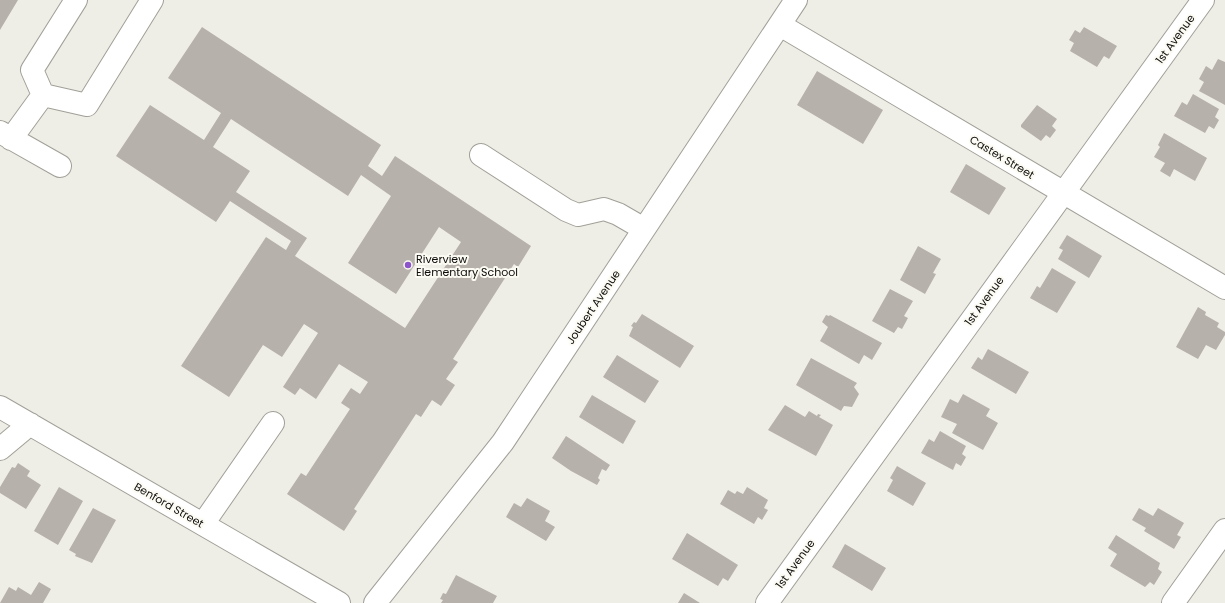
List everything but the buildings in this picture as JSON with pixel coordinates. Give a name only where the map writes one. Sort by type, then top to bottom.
[{"type":"street","points":[[43,95],[32,70],[76,0]]},
{"type":"street","points":[[43,95],[87,105],[152,0]]},
{"type":"street","name":"Joubert Avenue","points":[[376,603],[503,442],[796,0]]},
{"type":"street","name":"1st Avenue","points":[[767,603],[1203,0]]},
{"type":"street","name":"Castex Street","points":[[780,25],[1225,288]]},
{"type":"street","points":[[43,95],[5,136],[60,166]]},
{"type":"street","points":[[481,155],[566,210],[578,215],[604,209],[618,214],[644,229]]},
{"type":"street","name":"Benford Street","points":[[0,407],[338,603]]},
{"type":"street","points":[[203,524],[273,423]]},
{"type":"street","points":[[0,449],[30,424]]},
{"type":"street","points":[[1173,603],[1225,530]]},
{"type":"place","name":"Riverview Elementary School","points":[[408,265]]}]
